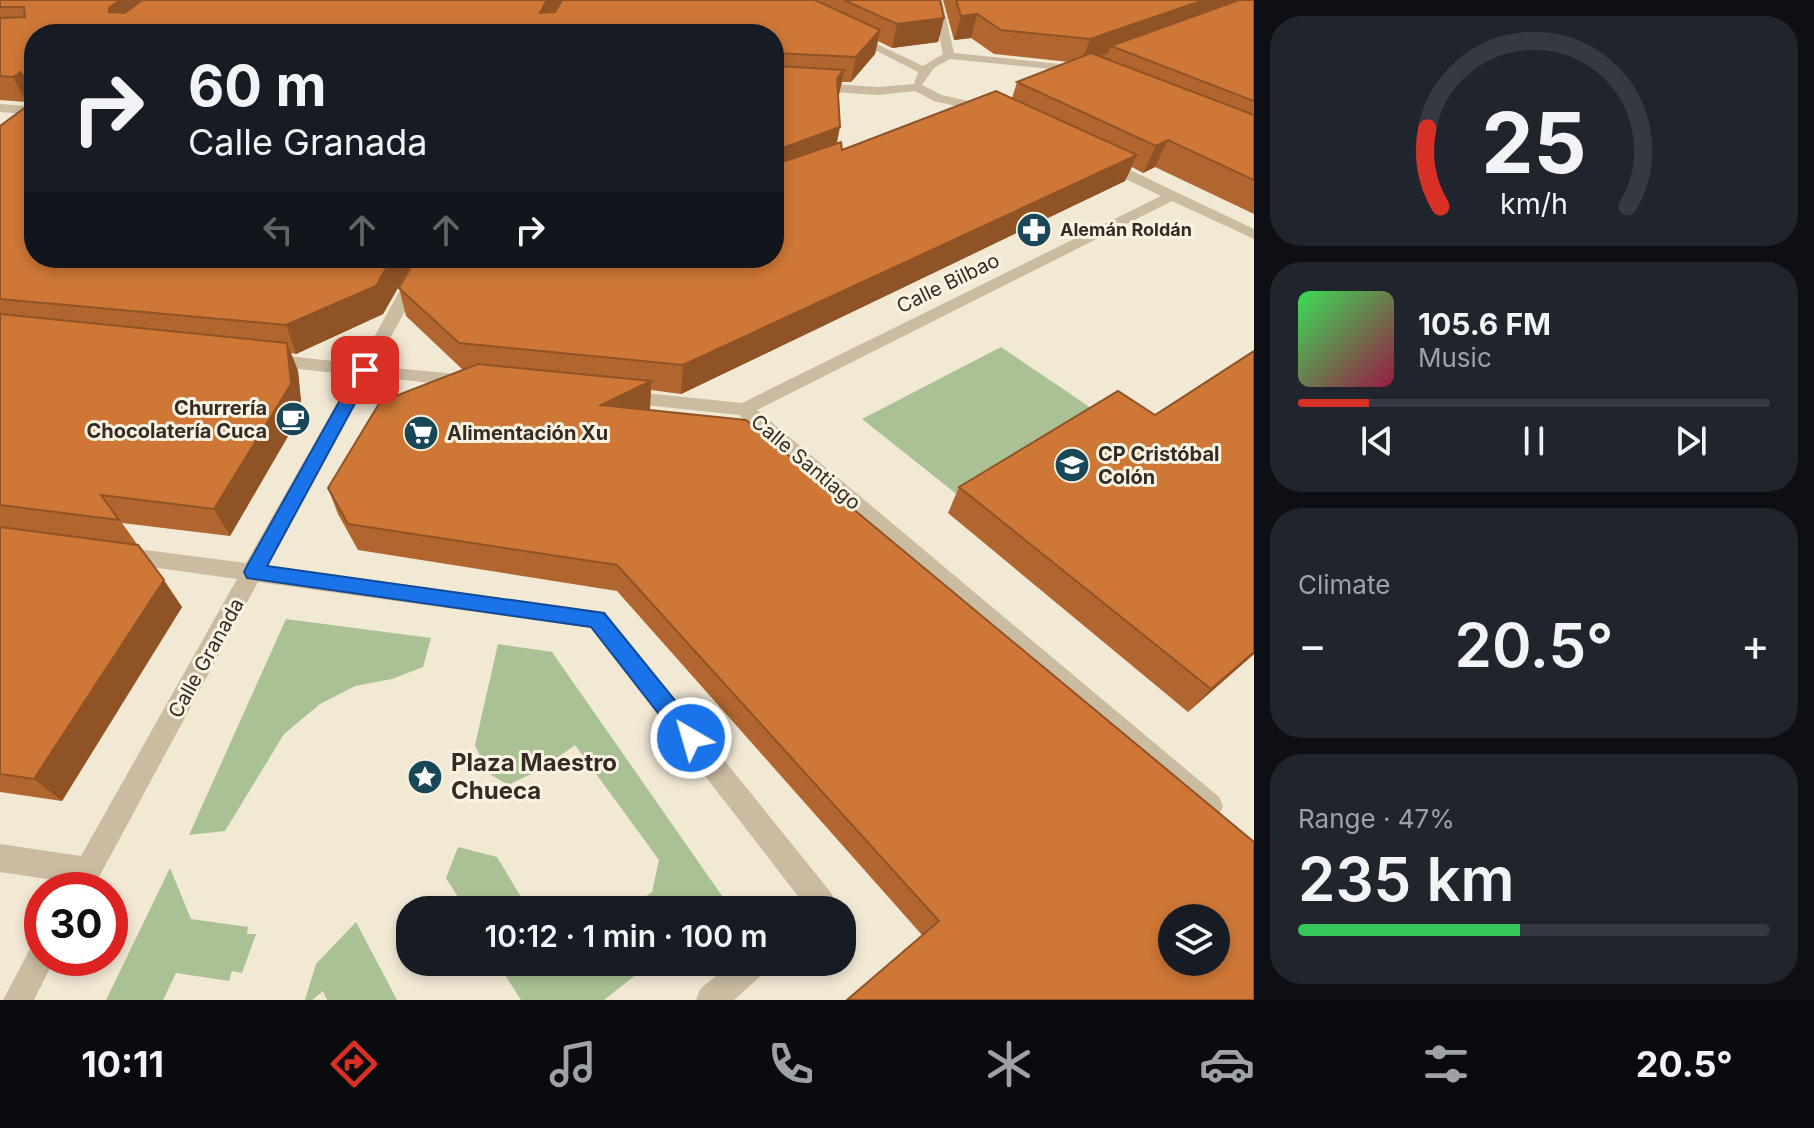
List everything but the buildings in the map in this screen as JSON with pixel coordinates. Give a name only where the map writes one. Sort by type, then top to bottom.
[{"type":"street","points":[[937,0],[949,56]]},
{"type":"street","points":[[842,31],[923,70]]},
{"type":"street","points":[[917,87],[923,70],[931,62],[949,56],[1097,70]]},
{"type":"street","points":[[1051,81],[1083,70]]},
{"type":"street","points":[[784,85],[878,91],[917,87],[938,98],[978,107],[998,107]]},
{"type":"street","points":[[0,108],[24,107]]},
{"type":"street","points":[[954,116],[978,107]]},
{"type":"street","points":[[9,123],[24,112]]},
{"type":"street","points":[[1091,156],[1254,235]]},
{"type":"street","name":"Calle Bilbao","points":[[744,409],[1172,196]]},
{"type":"street","name":"Calle Granada","points":[[87,872],[421,268]]},
{"type":"street","points":[[252,358],[480,382]]},
{"type":"street","name":"Calle Santiago","points":[[606,395],[744,409],[1230,823]]},
{"type":"street","points":[[106,553],[597,619],[816,896]]},
{"type":"street","points":[[0,858],[50,872]]},
{"type":"street","points":[[18,1000],[31,976]]},
{"type":"street","points":[[711,1000],[739,976]]},
{"type":"green space","points":[[1001,347],[1097,412],[959,496],[862,419]]},
{"type":"green space","points":[[286,619],[431,638],[423,667],[392,679],[355,686],[320,704],[284,734],[225,831],[189,835]]},
{"type":"green space","points":[[498,644],[552,652],[722,896],[646,896],[652,892],[659,860],[575,745],[542,769],[508,785],[488,773],[475,745]]},
{"type":"green space","points":[[458,847],[497,857],[521,896],[457,896],[446,878]]},
{"type":"green space","points":[[170,868],[191,919],[248,927],[247,934],[256,934],[242,973],[232,971],[229,981],[176,973],[163,1000],[106,1000],[118,976],[128,976],[128,955]]},
{"type":"green space","points":[[356,922],[397,1000],[327,1000],[323,991],[312,1000],[305,1000],[316,964]]},
{"type":"green space","points":[[506,976],[634,976],[604,1000],[521,1000]]},
{"type":"place","name":"Alemán Roldán","points":[[1034,230]]},
{"type":"place","name":"Churrería Chocolatería Cuca","points":[[293,419]]},
{"type":"place","name":"Alimentación Xu","points":[[421,433]]},
{"type":"place","name":"CP Cristóbal Colón","points":[[1072,465]]},
{"type":"place","name":"Plaza Maestro Chueca","points":[[425,777]]},
{"type":"route","points":[[365,370],[254,572],[597,619],[691,738]]}]
